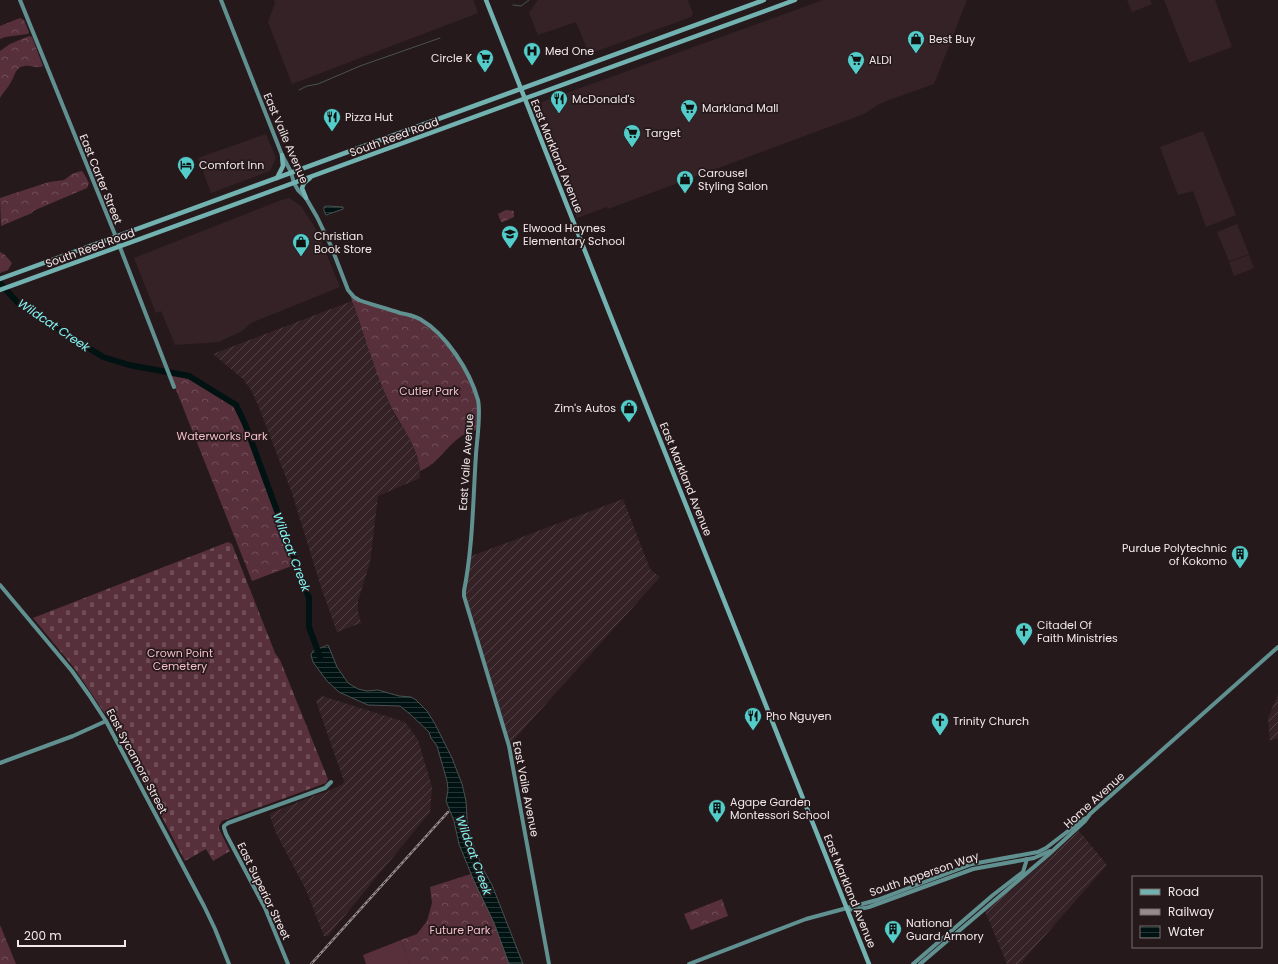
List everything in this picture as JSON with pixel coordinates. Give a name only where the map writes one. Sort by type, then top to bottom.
[{"type":"main road","name":"East Markland Avenue","points":[[486,0],[524,99],[696,527],[869,964]]},
{"type":"main road","name":"South Reed Road","points":[[0,279],[764,0]]},
{"type":"main road","name":"South Reed Road","points":[[0,290],[795,0]]},
{"type":"main road","points":[[277,178],[283,166],[282,155]]},
{"type":"main road","points":[[306,198],[302,188],[304,183],[314,175]]},
{"type":"street","name":"East Carter Street","points":[[20,0],[120,247],[174,387]]},
{"type":"street","name":"East Vaile Avenue","points":[[221,0],[282,155],[298,190],[306,198],[317,217],[331,246],[348,290],[354,297],[364,302],[419,319],[433,329],[448,344],[460,362],[468,375],[478,399],[478,424],[470,543],[464,596],[509,746],[549,964]]},
{"type":"street","name":"East Sycamore Street","points":[[0,585],[72,671],[106,721],[204,906],[229,964]]},
{"type":"street","name":"Home Avenue","points":[[920,964],[1048,855],[1086,821],[1090,814],[1278,647]]},
{"type":"street","points":[[0,763],[73,736],[106,721]]},
{"type":"street","name":"East Superior Street","points":[[288,964],[265,908],[226,834],[224,826],[228,823],[325,788],[331,782]]},
{"type":"street","name":"South Apperson Way","points":[[690,964],[806,919],[877,900],[972,864],[1028,855],[1046,848],[1090,814]]},
{"type":"street","name":"South Apperson Way","points":[[847,909],[856,910],[869,907],[973,869],[1027,860],[1040,856],[1058,845]]},
{"type":"street","points":[[913,964],[993,895],[1023,872],[1028,855]]},
{"type":"shaded area","points":[[274,0],[473,0],[478,13],[292,84],[268,22],[275,3]]},
{"type":"shaded area","points":[[538,0],[688,0],[693,14],[691,17],[589,54],[576,22],[538,35],[529,13]]},
{"type":"shaded area","points":[[823,0],[967,0],[934,84],[879,104],[864,114],[608,209],[607,207],[577,218],[557,167],[558,157],[540,112],[542,102]]},
{"type":"shaded area","points":[[1127,0],[1150,0],[1152,4],[1132,12]]},
{"type":"shaded area","points":[[1164,0],[1215,0],[1232,47],[1189,63]]},
{"type":"shaded area","points":[[1203,131],[1236,215],[1206,227],[1193,191],[1178,195],[1160,147]]},
{"type":"shaded area","points":[[266,134],[276,158],[270,171],[211,193],[198,158]]},
{"type":"shaded area","points":[[289,198],[301,206],[317,231],[340,287],[251,323],[242,331],[219,342],[175,345],[161,311],[156,313],[134,258]]},
{"type":"shaded area","points":[[1237,224],[1249,254],[1229,261],[1217,232]]},
{"type":"shaded area","points":[[1249,255],[1254,268],[1234,276],[1229,262]]},
{"type":"shaded area","points":[[352,301],[388,401],[395,416],[412,441],[416,450],[420,478],[378,496],[370,562],[358,601],[358,611],[361,623],[337,632],[321,587],[292,493],[258,405],[251,390],[243,379],[213,354]]},
{"type":"shaded area","points":[[623,499],[650,569],[660,577],[509,745],[464,596],[469,557]]},
{"type":"shaded area","points":[[1278,694],[1278,738],[1270,741],[1268,718]]},
{"type":"shaded area","points":[[322,696],[405,722],[418,740],[432,787],[430,812],[328,936],[324,936],[306,890],[276,833],[270,816],[271,813],[324,793],[343,784],[344,781],[316,701]]},
{"type":"shaded area","points":[[1079,831],[1107,865],[1020,964],[1007,964],[985,911]]},
{"type":"green space","points":[[20,18],[24,20],[29,32],[28,34],[0,39],[0,26]]},
{"type":"green space","points":[[29,36],[32,37],[43,66],[25,66],[19,68],[0,98],[0,51],[10,44]]},
{"type":"green space","points":[[81,171],[89,183],[87,188],[1,226],[0,198],[49,182],[64,180],[72,174]]},
{"type":"green space","points":[[506,210],[514,211],[514,217],[501,222],[498,214]]},
{"type":"green space","points":[[0,252],[12,263],[8,270],[0,273]]},
{"type":"green space","name":"Cutler Park","points":[[348,290],[354,297],[419,319],[442,339],[463,366],[478,399],[478,429],[457,439],[432,464],[420,471],[416,451],[392,409],[382,386]]},
{"type":"green space","name":"Waterworks Park","points":[[169,372],[189,376],[236,405],[245,424],[297,564],[252,581]]},
{"type":"green space","name":"Crown Point Cemetery","points":[[228,542],[232,544],[275,653],[280,660],[328,779],[326,783],[222,821],[219,829],[230,851],[213,861],[206,849],[185,861],[109,716],[105,714],[75,669],[33,618]]},
{"type":"green space","name":"Future Park","points":[[471,874],[509,956],[510,964],[410,964],[401,940],[417,934],[427,921],[432,903],[430,887]]},
{"type":"green space","points":[[722,899],[728,916],[691,930],[684,914]]},
{"type":"green space","points":[[0,925],[16,964],[0,964]]},
{"type":"green space","points":[[401,940],[410,964],[366,964],[363,955]]},
{"type":"water","points":[[324,207],[343,207],[343,209],[326,215]]},
{"type":"water","points":[[328,645],[337,667],[348,683],[358,689],[367,691],[378,690],[399,696],[411,697],[427,711],[435,724],[452,758],[462,784],[466,801],[467,819],[471,839],[483,869],[492,885],[523,964],[509,964],[494,923],[474,881],[459,844],[454,821],[446,801],[448,790],[447,781],[437,746],[431,738],[429,732],[400,706],[368,705],[339,692],[327,681],[313,662],[311,655],[313,651]]},
{"type":"waterway","points":[[513,5],[521,6],[529,0]]},
{"type":"waterway","points":[[299,90],[307,86],[318,84],[360,66],[440,38]]},
{"type":"waterway","name":"Wildcat Creek","points":[[0,283],[18,303],[103,357],[129,365],[189,376],[236,405],[245,424],[309,598],[309,627],[320,657]]},
{"type":"railway","points":[[311,964],[448,812]]},
{"type":"place","name":"Best Buy","points":[[916,54]]},
{"type":"place","name":"Med One","points":[[532,66]]},
{"type":"place","name":"Circle K","points":[[485,73]]},
{"type":"place","name":"ALDI","points":[[856,75]]},
{"type":"place","name":"McDonald's","points":[[559,114]]},
{"type":"place","name":"Markland Mall","points":[[689,123]]},
{"type":"place","name":"Pizza Hut","points":[[332,132]]},
{"type":"place","name":"Target","points":[[632,148]]},
{"type":"place","name":"Comfort Inn","points":[[186,180]]},
{"type":"place","name":"Carousel Styling Salon","points":[[685,194]]},
{"type":"place","name":"Elwood Haynes Elementary School","points":[[510,249]]},
{"type":"place","name":"Christian Book Store","points":[[301,257]]},
{"type":"place","name":"Zim's Autos","points":[[629,423]]},
{"type":"place","name":"Purdue Polytechnic of Kokomo","points":[[1240,569]]},
{"type":"place","name":"Citadel Of Faith Ministries","points":[[1024,646]]},
{"type":"place","name":"Pho Nguyen","points":[[753,731]]},
{"type":"place","name":"Trinity Church","points":[[940,736]]},
{"type":"place","name":"Agape Garden Montessori School","points":[[717,823]]},
{"type":"place","name":"National Guard Armory","points":[[893,944]]}]
